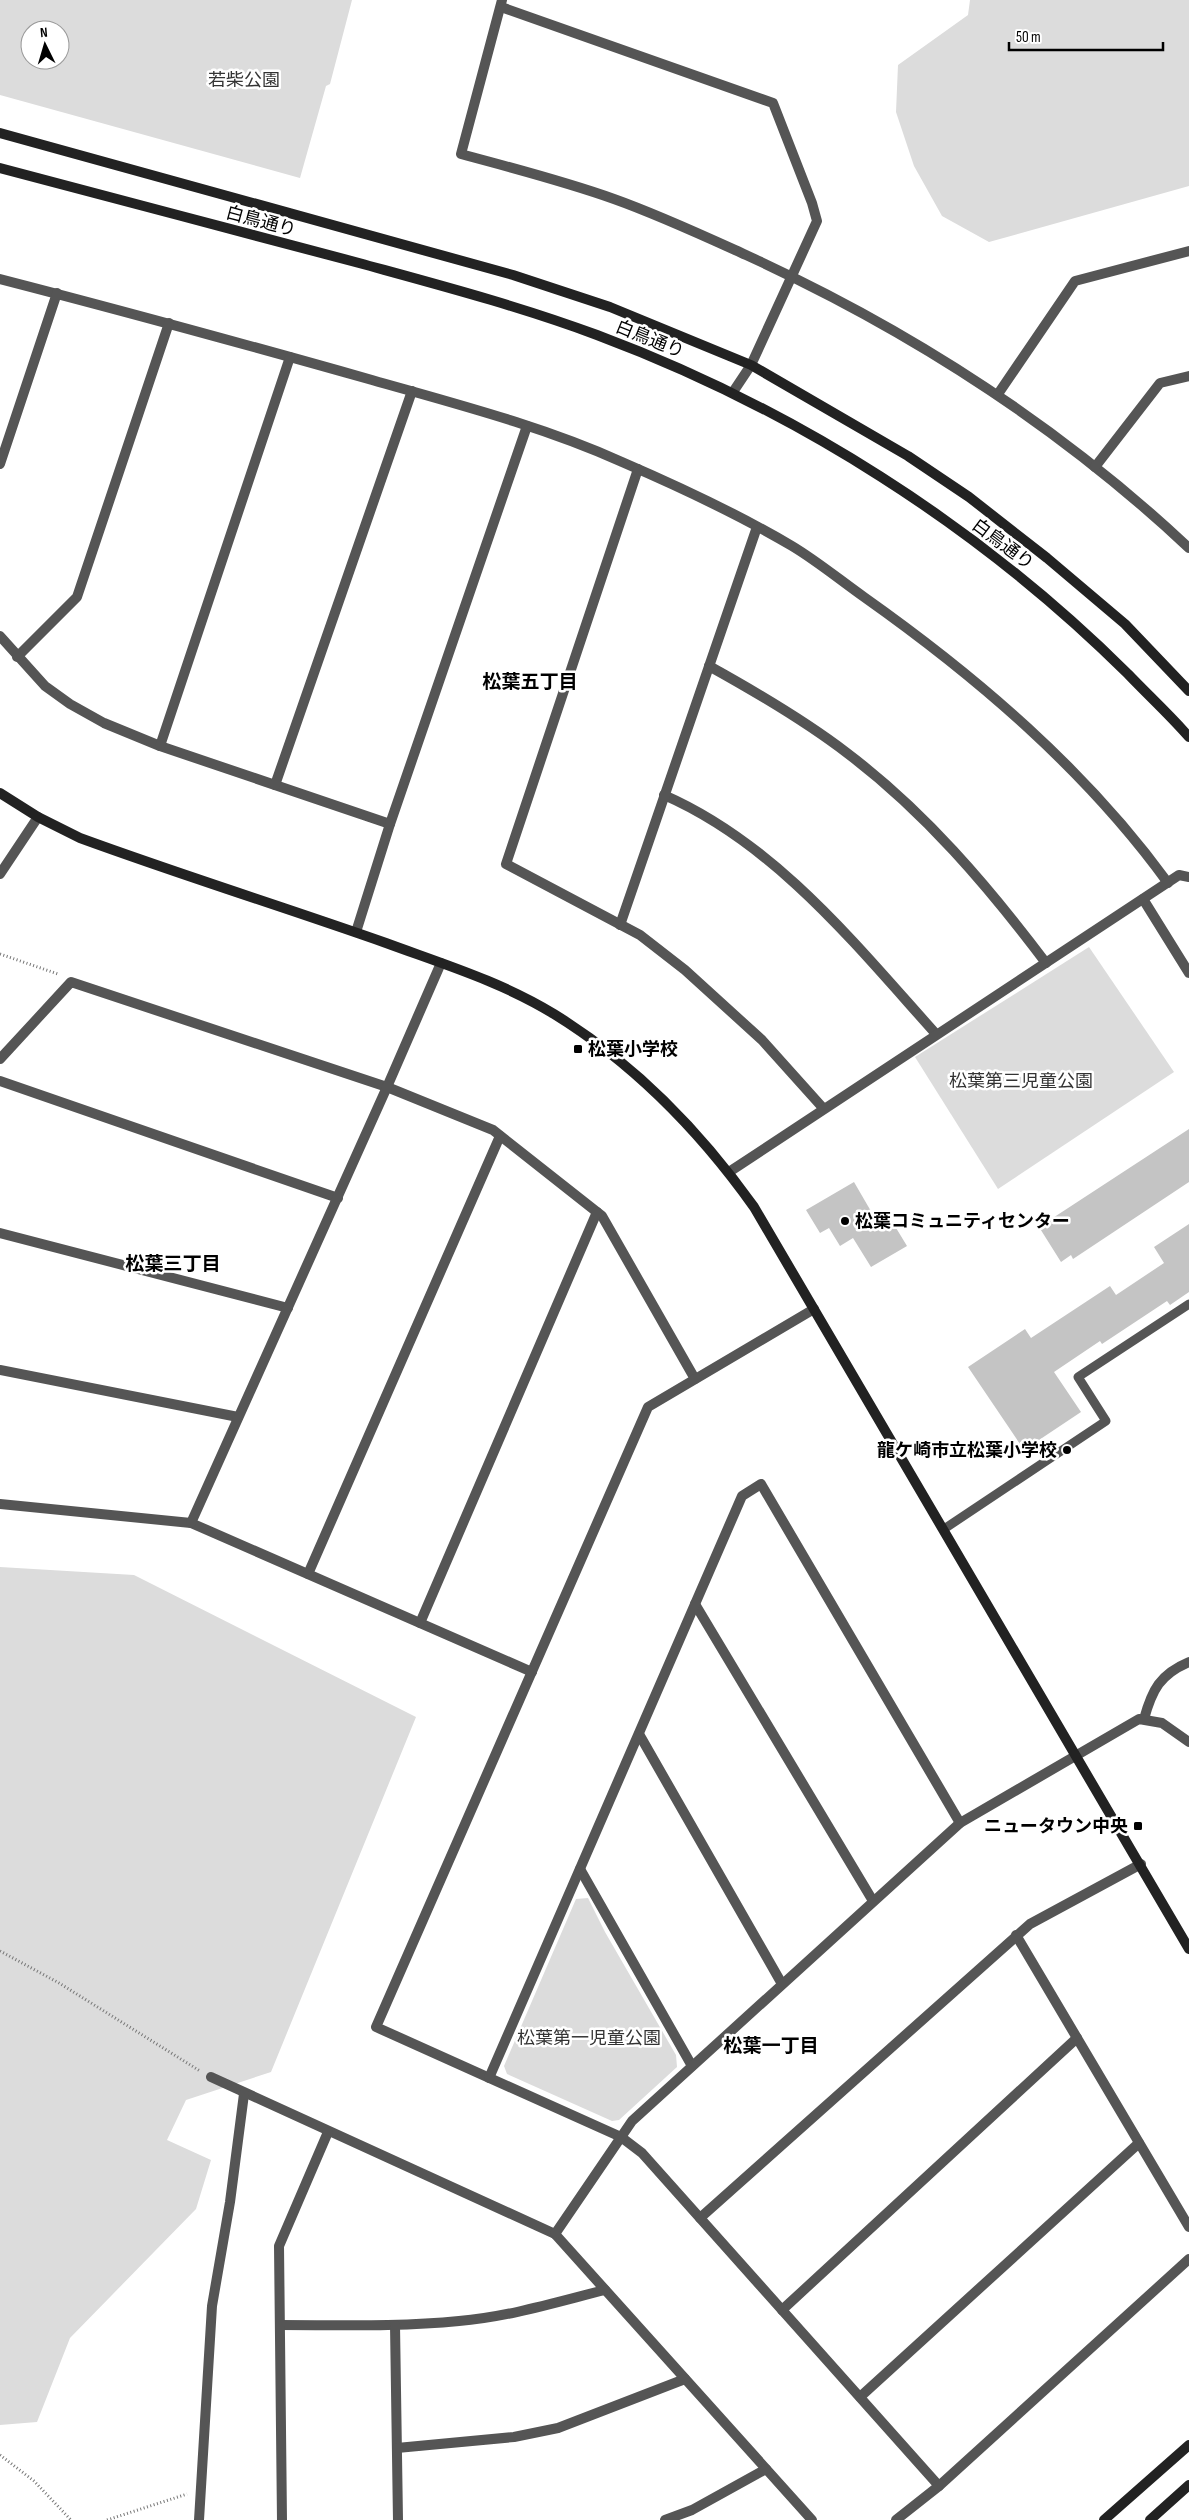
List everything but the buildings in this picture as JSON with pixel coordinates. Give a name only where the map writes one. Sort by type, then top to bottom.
[{"type":"main road","name":"白鳥通り","points":[[0,133],[513,275],[610,307],[751,365],[908,456],[969,497],[1047,558],[1125,624],[1189,691]]},
{"type":"main road","name":"白鳥通り","points":[[0,168],[506,304],[598,335],[734,392],[817,438],[949,522],[1024,580],[1100,646],[1189,737]]},
{"type":"main road","points":[[0,793],[38,817],[80,838],[356,932],[441,963],[522,996],[554,1014],[617,1058],[655,1089],[710,1147],[754,1207],[1077,1754],[1189,1949]]},
{"type":"main road","points":[[1104,2520],[1189,2445]]},
{"type":"main road","points":[[1150,2520],[1189,2485]]},
{"type":"street","points":[[734,392],[751,365],[793,276],[817,221],[812,203],[773,103],[501,3],[461,154],[614,199],[690,229],[793,276],[928,350],[998,394],[1095,467],[1188,546]]},
{"type":"street","points":[[998,394],[1075,281],[1189,251]]},
{"type":"street","points":[[0,279],[169,323],[412,391],[527,426],[638,469],[757,527],[794,548],[907,627],[973,681],[1072,770],[1143,849],[1168,883]]},
{"type":"street","points":[[0,464],[57,293]]},
{"type":"street","points":[[17,657],[77,597],[169,323]]},
{"type":"street","points":[[160,746],[290,357]]},
{"type":"street","points":[[1095,467],[1160,384],[1189,376]]},
{"type":"street","points":[[275,785],[412,391]]},
{"type":"street","points":[[356,932],[390,824],[527,426]]},
{"type":"street","points":[[638,469],[506,864],[640,935],[686,970],[762,1040],[822,1108]]},
{"type":"street","points":[[620,924],[757,527]]},
{"type":"street","points":[[0,636],[45,686],[70,704],[104,723],[160,746],[390,824]]},
{"type":"street","points":[[709,666],[751,690],[847,753],[906,803],[997,899],[1046,963]]},
{"type":"street","points":[[664,795],[691,807],[756,851],[801,889],[847,935],[936,1034]]},
{"type":"street","points":[[0,874],[38,817]]},
{"type":"street","points":[[729,1172],[822,1108],[1180,875],[1189,877]]},
{"type":"street","points":[[1143,899],[1189,973]]},
{"type":"street","points":[[191,1523],[338,1198],[441,963]]},
{"type":"street","points":[[0,1059],[71,982],[387,1088],[493,1130],[602,1216],[695,1379]]},
{"type":"street","points":[[0,1081],[338,1198]]},
{"type":"street","points":[[308,1574],[500,1136]]},
{"type":"street","points":[[420,1623],[597,1212]]},
{"type":"street","points":[[0,1233],[288,1308]]},
{"type":"street","points":[[814,1309],[648,1407],[376,2028],[621,2137],[642,2153],[939,2486]]},
{"type":"street","points":[[0,1370],[238,1417]]},
{"type":"street","points":[[489,2078],[742,1496],[760,1484],[960,1822]]},
{"type":"street","points":[[0,1504],[191,1523],[532,1672]]},
{"type":"street","points":[[695,1604],[873,1901]]},
{"type":"street","points":[[1144,1719],[1152,1693],[1163,1678],[1173,1669],[1189,1662]]},
{"type":"street","points":[[555,2234],[632,2121],[960,1822],[1128,1724],[1144,1719],[1162,1723],[1189,1742]]},
{"type":"street","points":[[639,1734],[782,1984]]},
{"type":"street","points":[[700,2218],[1016,1935],[1030,1924],[1141,1864]]},
{"type":"street","points":[[580,1869],[692,2066]]},
{"type":"street","points":[[1016,1935],[1189,2227]]},
{"type":"street","points":[[782,2310],[1077,2038]]},
{"type":"street","points":[[211,2077],[244,2094],[555,2234],[812,2520]]},
{"type":"street","points":[[199,2520],[212,2306],[230,2202],[244,2094]]},
{"type":"street","points":[[282,2520],[279,2246],[328,2132]]},
{"type":"street","points":[[860,2397],[1139,2143]]},
{"type":"street","points":[[896,2520],[939,2486],[1189,2259]]},
{"type":"street","points":[[280,2324],[394,2325],[461,2321],[530,2308],[605,2290]]},
{"type":"street","points":[[394,2325],[398,2520]]},
{"type":"street","points":[[397,2448],[514,2437],[558,2428],[685,2379]]},
{"type":"street","points":[[665,2520],[692,2510],[766,2469]]},
{"type":"lane","points":[[944,1529],[1106,1421],[1078,1378],[1189,1304]]},
{"type":"path","points":[[0,954],[66,977],[71,982]]},
{"type":"path","points":[[0,1951],[58,1983],[211,2077]]},
{"type":"path","points":[[0,2454],[34,2481],[71,2520]]},
{"type":"path","points":[[107,2520],[200,2490]]},
{"type":"green space","name":"若柴公園","points":[[0,0],[352,0],[330,84],[326,86],[300,178],[0,95]]},
{"type":"green space","points":[[970,0],[1189,0],[1189,186],[989,242],[942,216],[914,166],[896,112],[898,65],[968,15]]},
{"type":"green space","name":"松葉第三児童公園","points":[[1089,947],[1174,1072],[998,1189],[915,1057]]},
{"type":"green space","points":[[0,1567],[134,1575],[416,1717],[271,2072],[186,2100],[167,2140],[211,2160],[196,2209],[70,2338],[37,2422],[0,2425]]},
{"type":"green space","name":"松葉第一児童公園","points":[[588,1898],[605,1932],[676,2055],[677,2067],[619,2120],[612,2121],[507,2074],[504,2066],[576,1899]]},
{"type":"place","name":"松葉小学校","points":[[578,1049]]},
{"type":"place","name":"松葉コミュニティセンター","points":[[845,1221]]},
{"type":"place","name":"龍ケ崎市立松葉小学校","points":[[1067,1450]]},
{"type":"place","name":"ニュータウン中央","points":[[1138,1826]]},
{"type":"district","name":"松葉五丁目","points":[[530,681]]},
{"type":"district","name":"松葉三丁目","points":[[173,1263]]},
{"type":"district","name":"松葉一丁目","points":[[771,2045]]}]
